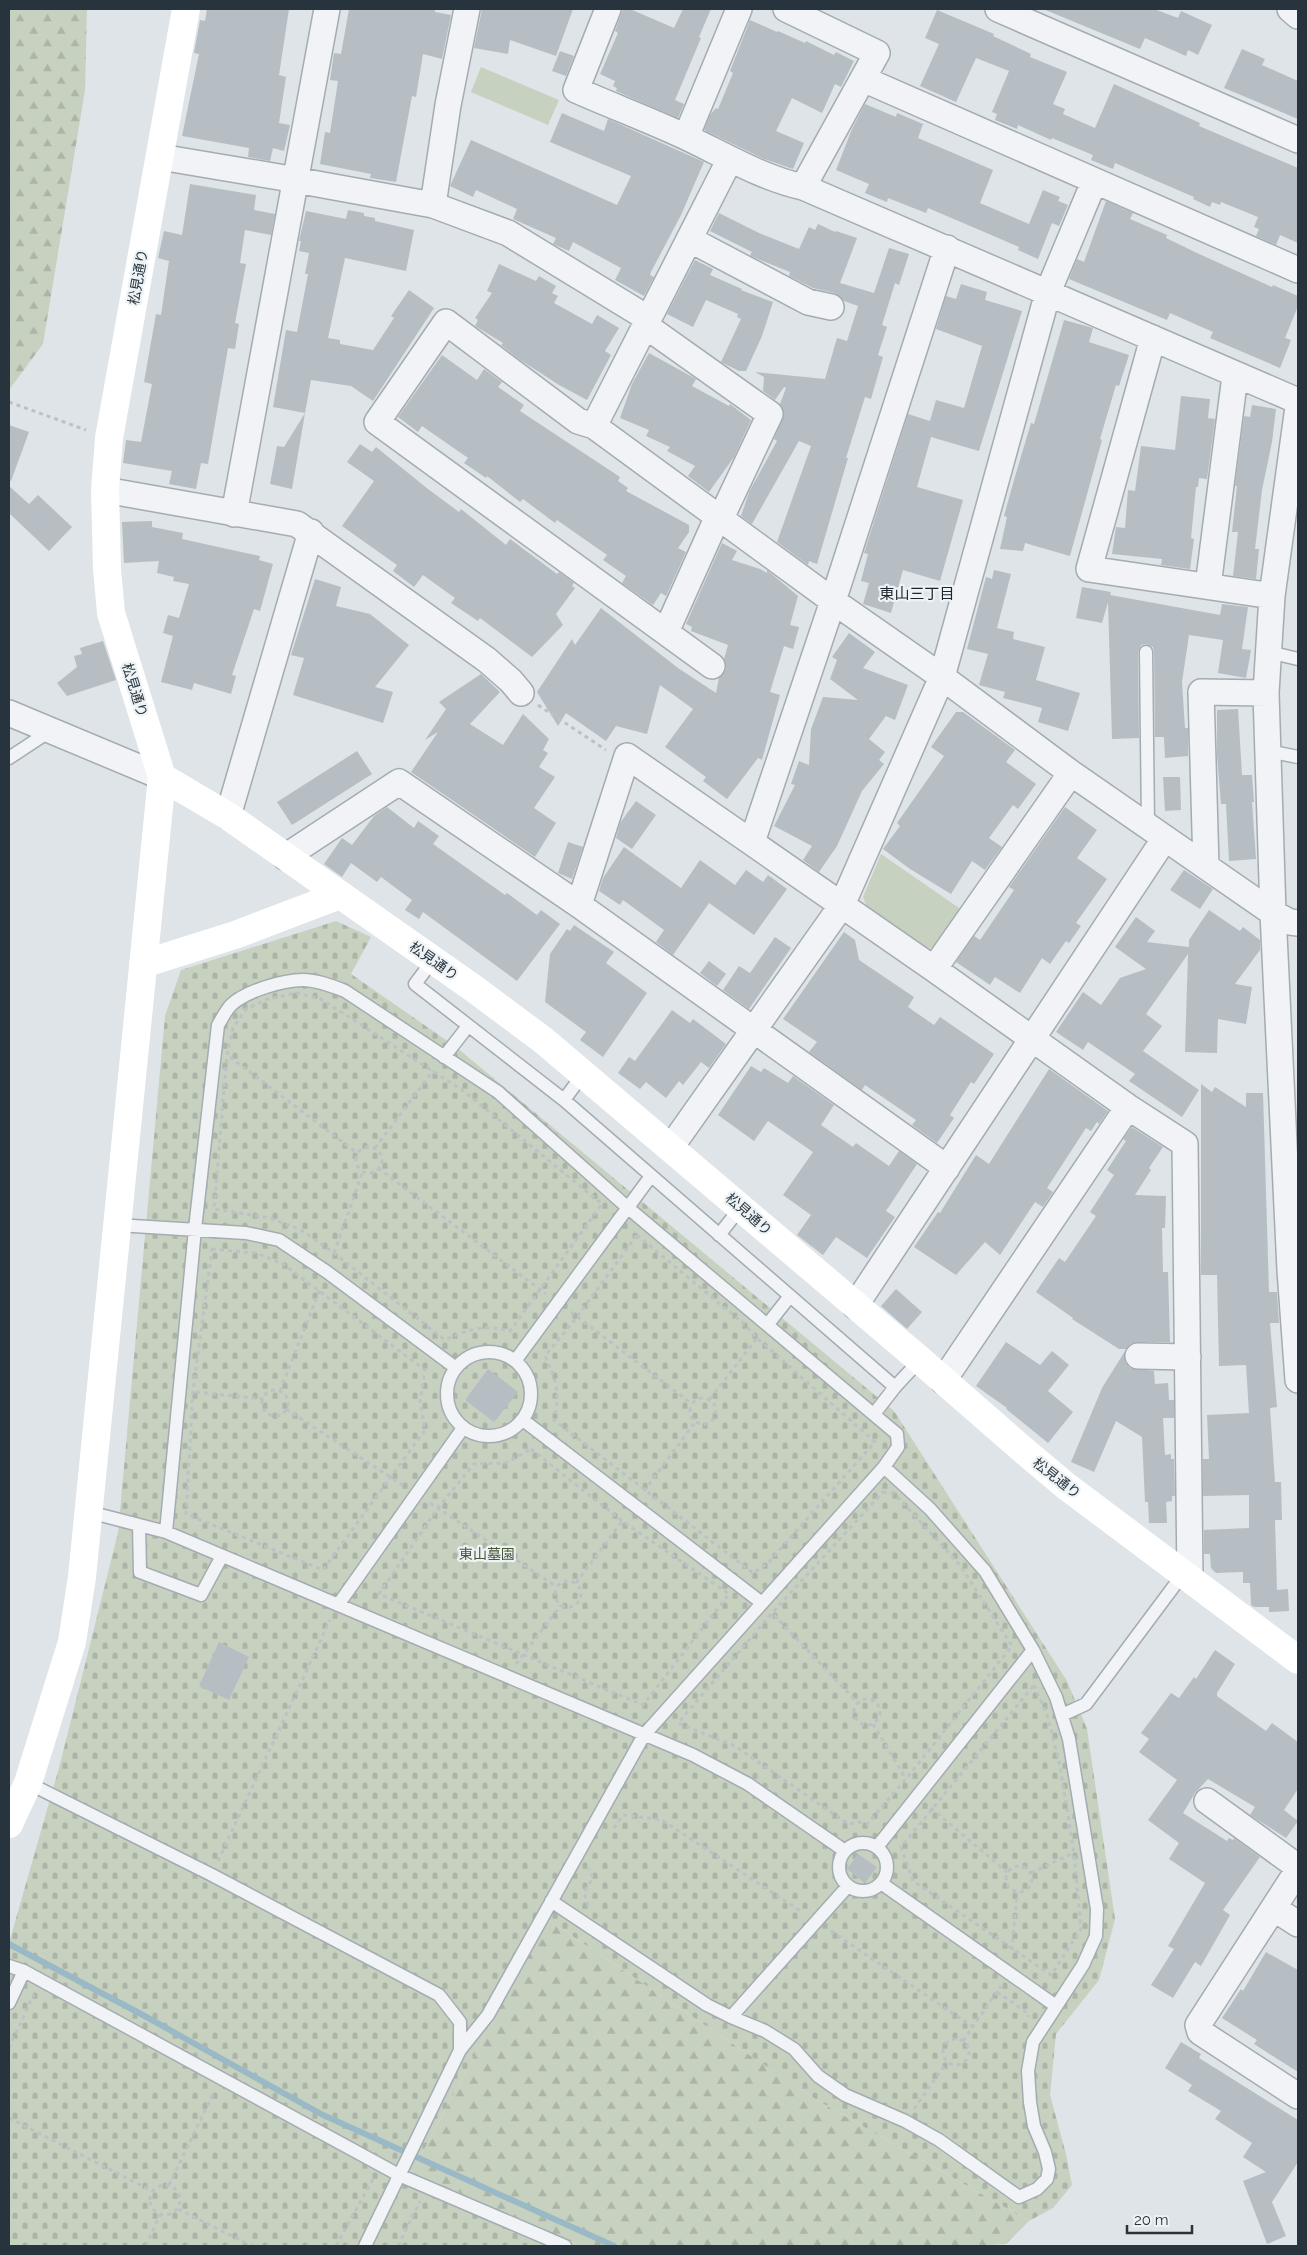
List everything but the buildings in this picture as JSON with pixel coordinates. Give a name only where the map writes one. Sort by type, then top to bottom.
[{"type":"street","name":"松見通り","points":[[186,9],[109,438],[105,490],[107,569],[111,613],[162,777],[228,816],[536,1034],[1066,1486],[1298,1660]]},
{"type":"street","points":[[234,514],[327,9]]},
{"type":"street","points":[[433,205],[448,105],[467,9]]},
{"type":"street","points":[[608,9],[576,90],[686,137],[730,159],[790,184],[803,187],[947,248],[1235,376],[1298,401]]},
{"type":"street","points":[[686,137],[739,9]]},
{"type":"street","points":[[786,9],[877,53],[803,187]]},
{"type":"street","points":[[998,9],[1298,140]]},
{"type":"street","points":[[1290,9],[1298,16]]},
{"type":"street","points":[[863,79],[1298,270]]},
{"type":"street","points":[[160,157],[433,205],[508,233],[648,322],[770,414],[666,632]]},
{"type":"street","points":[[594,426],[730,159]]},
{"type":"street","points":[[671,1148],[842,904],[942,677],[1048,292],[1094,182]]},
{"type":"street","points":[[689,239],[808,302],[832,307]]},
{"type":"street","points":[[752,842],[833,601],[947,248]]},
{"type":"street","points":[[712,666],[378,422],[446,322],[578,421],[594,426],[833,601],[942,677],[1071,773],[1273,913],[1290,922],[1298,923]]},
{"type":"street","points":[[1153,338],[1089,570],[1272,596]]},
{"type":"street","points":[[1208,586],[1235,376]]},
{"type":"street","points":[[1298,407],[1292,496],[1272,596],[1266,693],[1273,913],[1290,1097],[1298,1380]]},
{"type":"street","points":[[105,490],[297,524],[311,532],[487,660],[511,681],[521,694]]},
{"type":"street","points":[[228,816],[311,532]]},
{"type":"street","points":[[1206,866],[1201,692],[1266,693]]},
{"type":"street","points":[[9,713],[162,777],[82,1577],[72,1642],[28,1783],[9,1824]]},
{"type":"street","points":[[578,905],[627,756],[842,904],[1128,1107],[1185,1144],[1188,1356],[1186,1576]]},
{"type":"street","points":[[934,969],[1071,773]]},
{"type":"street","points":[[285,856],[399,782],[578,905],[947,1168]]},
{"type":"street","points":[[855,1306],[1032,1040],[1157,832]]},
{"type":"street","points":[[143,964],[235,935],[340,895]]},
{"type":"street","points":[[943,1380],[1128,1107]]},
{"type":"street","points":[[1138,1356],[1188,1356]]},
{"type":"street","points":[[1207,1801],[1298,1868],[1275,1908],[1198,2025],[1200,2032],[1298,2096]]},
{"type":"street","points":[[1275,1908],[1298,1924]]},
{"type":"lane","points":[[1146,652],[1157,832]]},
{"type":"lane","points":[[1269,652],[1298,659]]},
{"type":"lane","points":[[9,758],[50,731]]},
{"type":"lane","points":[[1268,751],[1298,757]]},
{"type":"lane","points":[[433,960],[415,984],[564,1100],[895,1387]]},
{"type":"lane","points":[[166,1532],[195,1229],[218,1025],[230,1005],[248,995],[276,984],[304,980],[328,984],[345,991],[498,1092],[628,1207],[897,1434],[898,1447],[884,1467],[644,1735],[488,2015],[460,2050],[365,2246]]},
{"type":"lane","points":[[444,1057],[468,1026]]},
{"type":"lane","points":[[564,1100],[583,1074]]},
{"type":"lane","points":[[515,1360],[652,1176]]},
{"type":"lane","points":[[719,1235],[741,1207]]},
{"type":"lane","points":[[117,1225],[246,1233],[279,1240],[327,1272],[456,1368]]},
{"type":"lane","points":[[768,1324],[790,1296]]},
{"type":"lane","points":[[490,1352],[504,1354],[515,1360],[524,1370],[530,1382],[532,1396],[530,1409],[523,1420],[514,1430],[495,1436],[475,1435],[463,1428],[454,1418],[448,1406],[449,1380],[456,1368],[465,1359],[477,1354],[490,1352]]},
{"type":"lane","points":[[874,1414],[895,1387],[920,1360]]},
{"type":"lane","points":[[523,1420],[762,1603]]},
{"type":"lane","points":[[338,1605],[463,1428]]},
{"type":"lane","points":[[551,1902],[707,2005],[765,2031],[794,2049],[818,2076],[845,2095],[905,2121],[939,2140],[1019,2197],[1037,2189],[1047,2179],[1049,2170],[1045,2152],[1034,2126],[1028,2071],[1033,2042],[1083,1964],[1096,1936],[1097,1909],[1069,1739],[1056,1697],[1033,1650],[985,1571],[930,1509],[884,1467]]},
{"type":"lane","points":[[89,1512],[166,1532],[693,1755],[748,1784],[845,1851]]},
{"type":"lane","points":[[139,1525],[140,1572],[192,1592],[201,1595],[222,1556]]},
{"type":"lane","points":[[1062,1715],[1086,1704],[1186,1576]]},
{"type":"lane","points":[[877,1847],[1033,1650]]},
{"type":"lane","points":[[28,1783],[212,1875],[439,1995],[460,2022],[460,2050]]},
{"type":"lane","points":[[860,1843],[877,1847],[884,1854],[887,1864],[886,1874],[881,1883],[874,1889],[866,1891],[848,1886],[842,1879],[839,1869],[840,1859],[845,1851],[852,1845],[860,1843]]},
{"type":"lane","points":[[881,1883],[1056,2006]]},
{"type":"lane","points":[[731,2017],[848,1886]]},
{"type":"lane","points":[[9,1966],[24,1970],[399,2175],[565,2246]]},
{"type":"lane","points":[[9,2003],[24,1970]]},
{"type":"path","points":[[9,402],[109,438]]},
{"type":"path","points":[[521,694],[625,762]]},
{"type":"path","points":[[296,993],[321,999],[432,1072],[465,1092],[602,1204],[510,1331],[493,1326],[484,1327],[445,1340],[334,1253],[301,1230],[270,1218],[214,1209],[227,1055],[233,1028],[246,1009],[268,999],[296,993]]},
{"type":"path","points":[[216,1047],[357,1153]]},
{"type":"path","points":[[375,1148],[444,1057]]},
{"type":"path","points":[[362,1148],[375,1148],[380,1154],[381,1161],[378,1168],[368,1172],[363,1171],[358,1167],[357,1153],[362,1148]]},
{"type":"path","points":[[378,1168],[692,1404]]},
{"type":"path","points":[[280,1391],[320,1291],[363,1171]]},
{"type":"path","points":[[636,1235],[743,1323],[757,1338],[875,1442],[768,1563],[753,1573],[554,1420],[558,1400],[557,1384],[545,1356],[577,1317],[636,1235]]},
{"type":"path","points":[[212,1249],[256,1253],[283,1264],[320,1291],[425,1370],[420,1402],[425,1430],[323,1570],[186,1514],[193,1392],[212,1249]]},
{"type":"path","points":[[710,1399],[768,1324]]},
{"type":"path","points":[[273,1390],[280,1391],[285,1395],[288,1402],[286,1409],[281,1414],[273,1416],[266,1413],[263,1399],[266,1393],[273,1390]]},
{"type":"path","points":[[180,1391],[263,1399]]},
{"type":"path","points":[[703,1398],[710,1399],[716,1411],[714,1417],[710,1422],[704,1424],[696,1421],[690,1411],[692,1404],[703,1398]]},
{"type":"path","points":[[531,1449],[622,1521],[729,1594],[643,1705],[523,1655],[379,1594],[438,1508],[474,1464],[506,1463],[531,1449]]},
{"type":"path","points":[[882,1492],[894,1493],[960,1566],[1012,1646],[906,1779],[867,1824],[859,1822],[848,1824],[735,1746],[678,1723],[772,1613],[882,1492]]},
{"type":"path","points":[[569,1580],[576,1583],[581,1595],[579,1601],[574,1606],[561,1605],[556,1600],[555,1593],[557,1587],[562,1582],[569,1580]]},
{"type":"path","points":[[762,1603],[858,1703]]},
{"type":"path","points":[[212,1875],[338,1605]]},
{"type":"path","points":[[507,1676],[561,1605]]},
{"type":"path","points":[[1034,1686],[1048,1715],[1060,1766],[1074,1853],[1081,1929],[1051,1975],[912,1881],[901,1847],[1034,1686]]},
{"type":"path","points":[[864,1700],[872,1700],[878,1704],[881,1712],[879,1719],[873,1724],[866,1726],[859,1723],[855,1717],[854,1710],[858,1703],[864,1700]]},
{"type":"path","points":[[613,1830],[623,1815],[662,1820]]},
{"type":"path","points":[[1031,1873],[1074,1853]]},
{"type":"path","points":[[588,1866],[593,1878],[584,1892],[588,1906],[596,1911]]},
{"type":"path","points":[[1012,1867],[1026,1868],[1031,1873],[1032,1880],[1030,1886],[1024,1891],[1011,1890],[1007,1885],[1005,1878],[1007,1872],[1012,1867]]},
{"type":"path","points":[[963,2041],[1010,1973],[1018,1892]]},
{"type":"path","points":[[997,1992],[1029,2014],[1027,2024]]},
{"type":"path","points":[[9,2048],[34,1994]]},
{"type":"path","points":[[951,2040],[963,2041],[968,2047],[969,2054],[966,2060],[961,2065],[947,2062],[944,2057],[945,2044],[951,2040]]},
{"type":"path","points":[[905,2121],[947,2062]]},
{"type":"path","points":[[169,2185],[220,2078]]},
{"type":"path","points":[[907,2104],[923,2113]]},
{"type":"path","points":[[9,2118],[152,2192]]},
{"type":"path","points":[[336,2246],[377,2172]]},
{"type":"path","points":[[163,2184],[169,2185],[178,2190],[180,2200],[178,2209],[167,2215],[160,2215],[153,2209],[150,2201],[152,2192],[163,2184]]},
{"type":"path","points":[[178,2209],[252,2246]]},
{"type":"path","points":[[146,2246],[160,2215]]},
{"type":"green space","points":[[9,9],[87,9],[85,90],[43,344],[9,390]]},
{"type":"green space","points":[[481,67],[559,100],[548,125],[471,92]]},
{"type":"green space","points":[[881,854],[962,910],[935,947],[925,949],[867,907],[863,897]]},
{"type":"green space","name":"東山墓園","points":[[336,921],[371,937],[351,974],[456,1047],[894,1411],[1067,1681],[1087,1729],[1115,1919],[1099,1980],[1056,2034],[1050,2095],[1066,2154],[1072,2185],[1053,2208],[1029,2221],[815,2099],[547,1919],[412,2172],[582,2246],[9,2246],[9,1943],[59,1768],[118,1533],[165,1016],[181,970]]},
{"type":"green space","points":[[547,1919],[815,2099],[1029,2221],[1006,2244],[971,2246],[582,2246],[412,2172]]},
{"type":"waterway","points":[[9,1944],[141,2014],[323,2115],[614,2246]]},
{"type":"district","name":"東山三丁目","points":[[917,594]]}]
